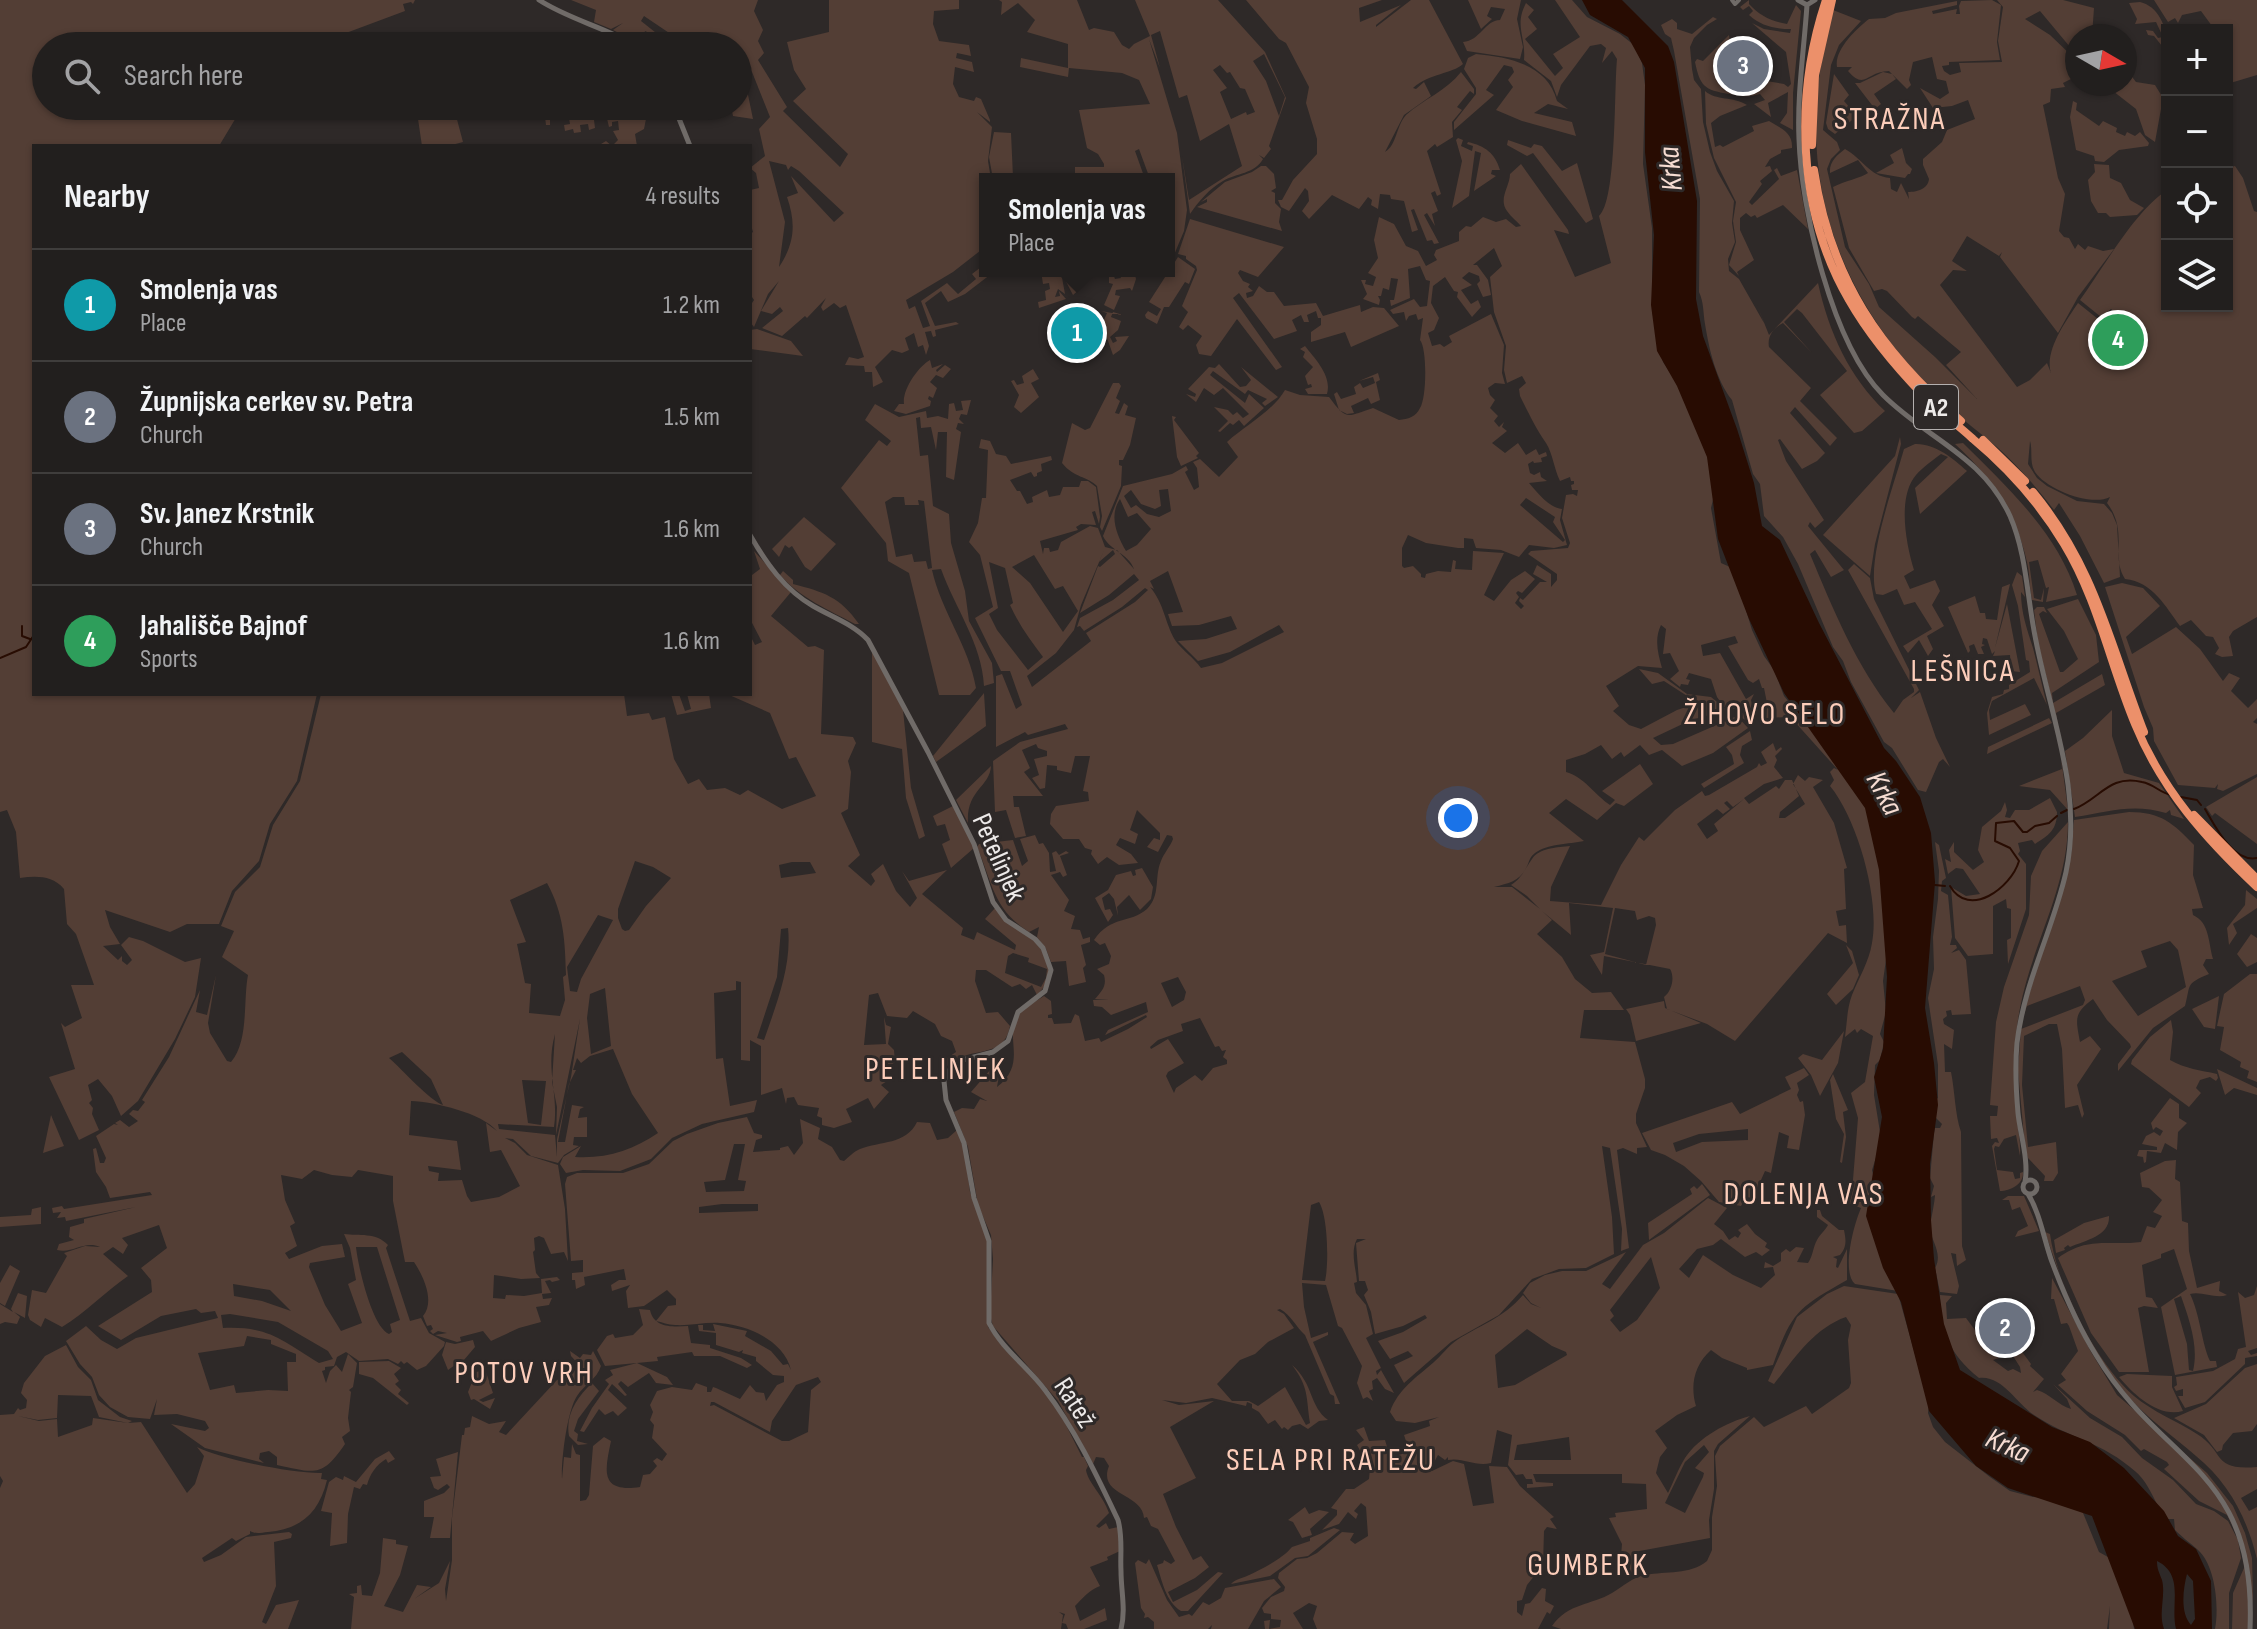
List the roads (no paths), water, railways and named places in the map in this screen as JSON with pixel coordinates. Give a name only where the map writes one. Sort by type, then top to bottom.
[{"type":"highway","name":"A2","points":[[1826,0],[1816,46],[1812,105],[1813,164],[1823,219],[1839,266],[1871,324],[1904,367],[1943,406],[2008,462],[2054,518],[2073,548],[2097,598],[2144,740],[2198,820],[2255,881]]},
{"type":"highway","name":"A2","points":[[1816,46],[1832,0]]},
{"type":"main road","points":[[539,0],[559,12],[610,32]]},
{"type":"main road","points":[[1798,0],[1807,5]]},
{"type":"main road","points":[[1807,5],[1815,0]]},
{"type":"main road","points":[[1807,5],[1799,108],[1800,157],[1816,243],[1836,315],[1852,353],[1870,381],[1901,411],[1970,461],[1995,491],[2010,517],[2023,558],[2041,666],[2069,779],[2071,827],[2065,872],[2031,975],[2017,1047],[2017,1097],[2024,1155],[2023,1188],[2036,1213],[2076,1318],[2111,1380],[2148,1420],[2207,1469]]},
{"type":"main road","points":[[680,120],[689,144]]},
{"type":"main road","name":"Petelinjek","points":[[752,538],[777,576],[800,597],[858,630],[875,650],[974,844],[993,902],[1006,920],[1035,939],[1049,961],[1049,984],[1039,997],[1018,1012],[1008,1041],[993,1052],[966,1058],[954,1065],[944,1081],[946,1100],[964,1143],[977,1207]]},
{"type":"main road","points":[[2024,1155],[2032,1180],[2037,1184],[2036,1213]]},
{"type":"main road","points":[[2025,1182],[2032,1180]]},
{"type":"main road","points":[[2028,1194],[2035,1192]]},
{"type":"main road","name":"Ratež","points":[[977,1207],[989,1241],[989,1323],[1058,1407],[1118,1520],[1122,1539],[1125,1605],[1121,1629]]},
{"type":"main road","points":[[2250,1629],[2255,1575]]},
{"type":"street","points":[[1732,0],[1735,4],[1739,0]]},
{"type":"water","name":"Krka","points":[[1582,0],[1622,0],[1668,46],[1674,62],[1697,201],[1696,299],[1703,336],[1754,483],[1762,526],[1780,540],[1884,748],[1920,797],[1931,833],[1935,882],[1925,1008],[1938,1105],[1930,1164],[1931,1220],[1944,1324],[1960,1370],[2052,1427],[2090,1442],[2124,1468],[2164,1511],[2178,1536],[2196,1549],[2211,1581],[2212,1629],[2176,1629],[2174,1582],[2166,1567],[2157,1561],[2163,1586],[2164,1629],[2135,1629],[2092,1516],[2008,1488],[1976,1466],[1929,1411],[1901,1302],[1883,1268],[1866,1216],[1882,1117],[1874,1077],[1883,1049],[1887,977],[1879,870],[1865,808],[1784,693],[1749,619],[1718,539],[1707,457],[1677,386],[1657,351],[1651,305],[1654,235],[1645,152],[1645,68],[1628,37],[1590,15]],"holes":[[[2187,1574],[2193,1581],[2195,1619],[2191,1625],[2184,1608]]]},
{"type":"waterway","points":[[22,626],[22,636],[30,639]]},
{"type":"waterway","points":[[0,658],[26,647],[32,638]]},
{"type":"waterway","name":"LEŠNICA","points":[[2074,809],[2121,781],[2146,783],[2171,795]]},
{"type":"waterway","name":"LEŠNICA","points":[[2181,797],[2197,800],[2201,805]]},
{"type":"waterway","name":"LEŠNICA","points":[[2205,809],[2233,849],[2240,855],[2257,858]]},
{"type":"waterway","name":"LEŠNICA","points":[[2061,813],[2067,810]]},
{"type":"waterway","name":"LEŠNICA","points":[[1950,886],[1958,896],[1968,900],[1989,896],[2008,881],[2019,861],[2010,848],[1995,841],[1996,823],[2014,821],[2023,832],[2027,832],[2035,826],[2049,823],[2057,816]]},
{"type":"waterway","name":"LEŠNICA","points":[[1935,885],[1945,886]]},
{"type":"place","name":"Sv. Janez Krstnik","points":[[1743,66]]},
{"type":"place","name":"Smolenja vas","points":[[1077,333]]},
{"type":"place","name":"Jahališče Bajnof","points":[[2118,340]]},
{"type":"place","name":"Župnijska cerkev sv. Petra","points":[[2005,1328]]},
{"type":"district","name":"STRAŽNA","points":[[1890,118]]},
{"type":"district","name":"LEŠNICA","points":[[1963,670]]},
{"type":"district","name":"ŽIHOVO SELO","points":[[1765,713]]},
{"type":"district","name":"PETELINJEK","points":[[936,1068]]},
{"type":"district","name":"DOLENJA VAS","points":[[1804,1193]]},
{"type":"district","name":"POTOV VRH","points":[[524,1372]]},
{"type":"district","name":"SELA PRI RATEŽU","points":[[1331,1459]]},
{"type":"district","name":"GUMBERK","points":[[1588,1564]]}]
